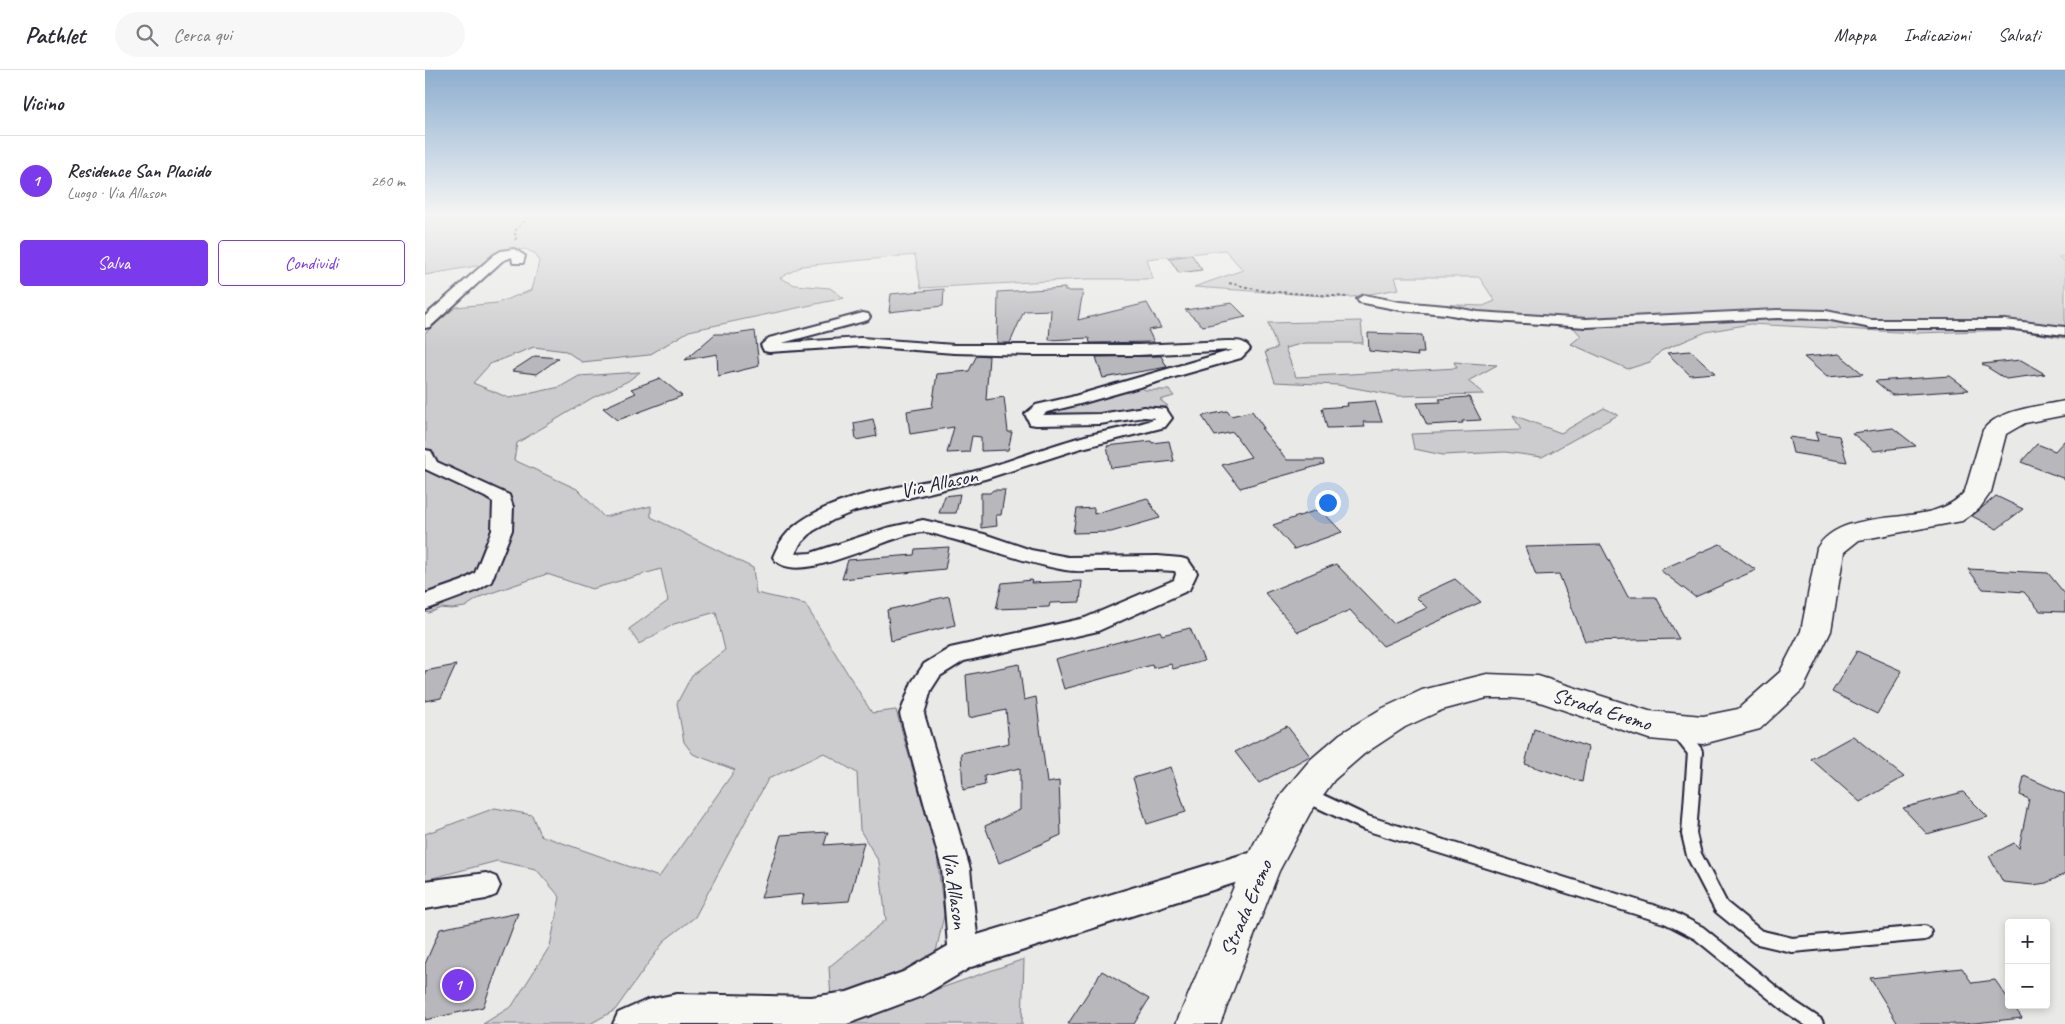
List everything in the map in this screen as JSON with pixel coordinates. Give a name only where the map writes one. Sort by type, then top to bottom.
[{"type":"main road","name":"Strada Eremo","points":[[1198,1024],[1263,865],[1297,802],[1322,770],[1352,744],[1393,718],[1434,699],[1469,689],[1511,686],[1538,689],[1649,726],[1703,730],[1748,720],[1792,680],[1816,631],[1831,548],[1851,533],[1953,515],[1970,503],[1978,492],[1995,430],[2018,417],[2065,408]]},
{"type":"street","points":[[425,324],[497,259]]},
{"type":"street","points":[[1364,299],[1400,306],[1447,310],[1478,316],[1586,323],[1777,314],[1826,315],[1871,324],[2005,324],[2065,330]]},
{"type":"street","name":"Via Allason","points":[[863,317],[773,341],[768,345],[769,348],[781,348],[861,342],[954,349],[1034,350],[1173,349],[1227,344],[1240,346],[1243,350],[1236,355],[1157,379],[1043,408],[1033,414],[1036,420],[1057,420],[1100,419],[1144,412],[1160,413],[1165,418],[1159,423],[1061,449],[1005,468],[937,486],[888,494],[856,503],[822,518],[796,535],[786,548],[783,557],[795,562],[813,560],[894,532],[923,526],[953,532],[1028,556],[1068,564],[1181,564],[1187,572],[1182,585],[1090,625],[958,654],[932,670],[920,688],[912,714],[956,869],[964,954]]},
{"type":"street","points":[[425,454],[430,465],[492,492],[501,499],[504,507],[502,530],[484,577],[469,586],[425,602]]},
{"type":"street","name":"Via Allason","points":[[629,1024],[647,1016],[677,1010],[803,1019],[847,1008],[911,984],[964,954],[1245,867],[1263,865]]},
{"type":"street","points":[[425,895],[486,886]]},
{"type":"lane","points":[[1675,728],[1695,752],[1689,834],[1694,855],[1721,907],[1759,936],[1792,945],[1924,933]]},
{"type":"lane","points":[[1304,794],[1365,823],[1668,917],[1699,933],[1789,1006],[1816,1024]]},
{"type":"path","points":[[1229,284],[1265,291],[1364,299]]},
{"type":"shaded area","points":[[425,259],[497,259],[487,264],[425,275]]},
{"type":"shaded area","points":[[538,259],[879,259],[802,266],[780,278],[795,285],[830,288],[844,298],[689,331],[649,355],[582,362],[566,351],[534,347],[490,364],[473,383],[509,398],[560,387],[579,376],[640,372],[628,381],[592,398],[517,443],[514,460],[577,489],[604,517],[651,506],[651,517],[753,568],[756,593],[805,604],[872,713],[896,710],[937,855],[944,915],[936,952],[892,981],[831,1000],[829,967],[886,920],[879,862],[860,830],[857,773],[824,753],[768,779],[695,917],[665,940],[615,1010],[590,1024],[483,1024],[512,1006],[550,946],[560,897],[536,869],[497,861],[425,880],[425,834],[495,808],[532,815],[540,835],[659,877],[735,770],[693,754],[684,742],[677,703],[692,675],[725,650],[716,612],[674,624],[639,644],[629,629],[668,601],[661,569],[592,589],[547,574],[482,596],[465,607],[441,608],[429,613],[425,612],[425,333],[456,307],[497,303],[532,290],[539,262]]},
{"type":"shaded area","points":[[916,259],[1151,259],[1147,259],[1153,279],[1086,279],[921,288]]},
{"type":"shaded area","points":[[1233,259],[2060,259],[2065,262],[2065,338],[2012,330],[1917,333],[1750,324],[1706,332],[1661,351],[1650,362],[1628,369],[1571,344],[1581,336],[1567,320],[1476,313],[1407,303],[1483,306],[1495,301],[1479,277],[1395,277],[1399,289],[1352,297],[1194,287],[1243,270]]},
{"type":"shaded area","points":[[1361,321],[1363,343],[1305,343],[1285,348],[1296,377],[1457,368],[1454,362],[1497,365],[1468,381],[1484,394],[1399,396],[1338,385],[1275,382],[1265,352],[1277,348],[1268,323]]},
{"type":"shaded area","points":[[1137,387],[1146,390],[1169,390],[1174,396],[1160,400],[1168,406],[1071,417],[1047,416],[1053,411],[1064,407]]},
{"type":"shaded area","points":[[1604,408],[1618,415],[1542,457],[1505,452],[1443,455],[1414,449],[1411,434],[1521,430],[1513,415],[1561,433]]},
{"type":"shaded area","points":[[1024,959],[1022,1024],[803,1024],[844,1022]]},
{"type":"building","points":[[1169,259],[1194,259],[1202,270],[1179,273]]},
{"type":"building","points":[[1065,288],[1065,291],[1083,291],[1078,320],[1147,303],[1161,328],[1148,330],[1154,342],[1090,343],[1089,338],[1049,340],[1051,310],[1024,311],[1010,343],[997,343],[998,292]]},
{"type":"building","points":[[944,289],[943,306],[889,312],[891,294]]},
{"type":"building","points":[[1232,303],[1246,317],[1203,326],[1185,310]]},
{"type":"building","points":[[755,331],[759,366],[718,376],[717,354],[685,360],[715,334]]},
{"type":"building","points":[[1368,333],[1422,335],[1424,353],[1417,353],[1418,356],[1369,351]]},
{"type":"building","points":[[1691,351],[1715,373],[1690,375],[1667,353]]},
{"type":"building","points":[[1839,354],[1863,374],[1827,377],[1804,357]]},
{"type":"building","points":[[977,355],[989,356],[986,400],[1004,397],[1008,432],[1012,432],[1008,450],[981,451],[981,437],[972,436],[969,452],[947,453],[954,427],[910,434],[907,411],[932,407],[937,374],[969,371]]},
{"type":"building","points":[[535,356],[559,358],[537,374],[512,371]]},
{"type":"building","points":[[1161,356],[1167,367],[1103,378],[1096,357]]},
{"type":"building","points":[[2021,360],[2045,374],[2006,379],[1982,364]]},
{"type":"building","points":[[1950,376],[1969,390],[1892,395],[1875,381]]},
{"type":"building","points":[[660,378],[682,396],[618,420],[603,408],[636,393],[631,389]]},
{"type":"building","points":[[1469,397],[1481,420],[1427,425],[1417,403],[1441,402],[1439,399]]},
{"type":"building","points":[[1375,401],[1382,422],[1363,422],[1365,427],[1327,428],[1322,408],[1348,406],[1347,403]]},
{"type":"building","points":[[1227,411],[1231,416],[1252,411],[1264,428],[1261,428],[1287,460],[1323,460],[1324,464],[1240,488],[1222,465],[1251,457],[1233,432],[1215,436],[1202,416]]},
{"type":"building","points":[[873,419],[877,436],[856,440],[854,423]]},
{"type":"building","points":[[1893,428],[1916,446],[1874,451],[1852,433]]},
{"type":"building","points":[[1815,432],[1839,436],[1847,462],[1793,453],[1789,437],[1818,441]]},
{"type":"building","points":[[2065,440],[2065,479],[2021,462],[2037,444],[2055,451]]},
{"type":"building","points":[[1151,441],[1152,443],[1169,441],[1174,461],[1111,468],[1107,446]]},
{"type":"building","points":[[993,490],[1005,490],[1001,515],[996,515],[997,526],[981,528],[981,493],[990,493]]},
{"type":"building","points":[[960,494],[956,513],[939,513],[945,496]]},
{"type":"building","points":[[1996,496],[2023,509],[1997,529],[1972,516]]},
{"type":"building","points":[[1147,498],[1160,518],[1111,532],[1073,533],[1077,509],[1094,508],[1094,514]]},
{"type":"building","points":[[1320,509],[1342,532],[1294,549],[1273,525]]},
{"type":"building","points":[[1720,544],[1756,570],[1695,597],[1660,570]]},
{"type":"building","points":[[1601,545],[1628,597],[1656,597],[1679,639],[1585,641],[1559,574],[1536,575],[1525,547]]},
{"type":"building","points":[[949,547],[945,569],[842,579],[848,560],[914,555],[915,549]]},
{"type":"building","points":[[1336,564],[1393,623],[1427,608],[1416,597],[1455,579],[1481,602],[1383,646],[1350,610],[1298,632],[1265,593]]},
{"type":"building","points":[[1968,569],[2048,573],[2065,594],[2065,612],[2040,611],[2024,592],[1983,589]]},
{"type":"building","points":[[1032,580],[1031,583],[1082,581],[1080,602],[1050,603],[1049,607],[996,609],[1002,583]]},
{"type":"building","points":[[949,596],[955,625],[891,641],[887,610]]},
{"type":"building","points":[[1190,628],[1204,661],[1173,669],[1171,664],[1153,668],[1152,665],[1064,689],[1055,659],[1160,631],[1162,635]]},
{"type":"building","points":[[1857,651],[1902,671],[1877,714],[1832,692]]},
{"type":"building","points":[[1019,664],[1024,700],[1036,697],[1047,783],[1059,781],[1061,835],[999,863],[985,826],[1020,810],[1020,768],[984,776],[985,785],[963,790],[961,753],[1009,743],[1006,710],[969,718],[966,675]]},
{"type":"building","points":[[456,665],[441,698],[425,701],[425,671]]},
{"type":"building","points":[[1287,726],[1310,756],[1259,783],[1235,752]]},
{"type":"building","points":[[1534,729],[1588,747],[1582,782],[1525,764]]},
{"type":"building","points":[[1853,736],[1904,777],[1860,802],[1811,759]]},
{"type":"building","points":[[1171,767],[1186,812],[1147,824],[1133,778]]},
{"type":"building","points":[[2024,776],[2065,794],[2065,874],[2046,883],[2033,885],[2003,882],[1989,856],[2014,843],[2019,848],[2029,799],[2020,795]]},
{"type":"building","points":[[1963,792],[1988,817],[1927,834],[1903,808]]},
{"type":"building","points":[[828,832],[824,845],[864,842],[849,901],[802,904],[804,894],[761,898],[781,835]]},
{"type":"building","points":[[518,913],[483,1007],[425,1020],[425,964],[440,929]]},
{"type":"building","points":[[1962,968],[1972,983],[1995,980],[2005,994],[2005,1009],[2016,1009],[2022,1018],[1965,1024],[1898,1024],[1870,978]]},
{"type":"building","points":[[1102,971],[1149,999],[1134,1024],[1068,1024]]},
{"type":"place","name":"Residence San Placido","points":[[458,985]]}]
